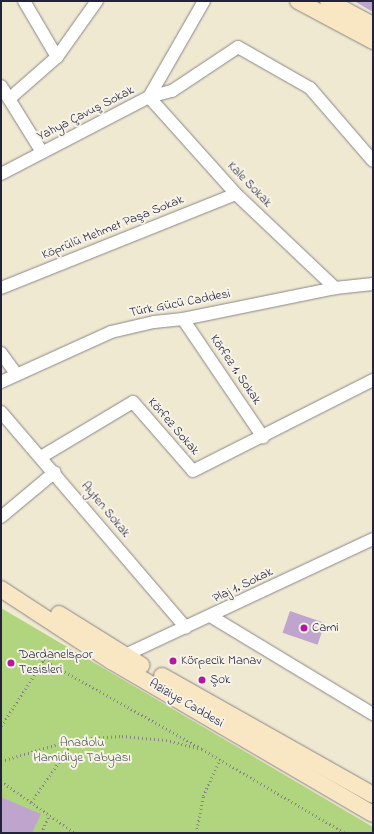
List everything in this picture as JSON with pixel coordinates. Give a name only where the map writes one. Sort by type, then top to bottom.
[{"type":"street","points":[[24,1],[57,57]]},
{"type":"street","points":[[9,99],[57,57],[97,1]]},
{"type":"street","name":"Yahya Çavuş Sokak","points":[[1,174],[149,97],[204,1]]},
{"type":"street","points":[[298,1],[373,41]]},
{"type":"street","points":[[328,1],[373,25]]},
{"type":"street","points":[[149,97],[172,91],[238,46],[310,88],[373,161]]},
{"type":"street","points":[[1,86],[42,152]]},
{"type":"street","name":"Kale Sokak","points":[[149,97],[236,194],[335,288]]},
{"type":"street","name":"Köprülü Mehmet Paşa Sokak","points":[[1,288],[236,194]]},
{"type":"street","name":"Türk Gücü Caddesi","points":[[1,382],[111,332],[154,322],[183,319],[335,288],[373,284]]},
{"type":"street","name":"Körfez 1. Sokak","points":[[183,319],[263,437]]},
{"type":"street","points":[[1,353],[16,374]]},
{"type":"street","name":"Körfez Sokak","points":[[41,457],[133,402],[194,471],[373,380]]},
{"type":"street","name":"Ayten Sokak","points":[[1,412],[55,472],[186,628]]},
{"type":"street","points":[[1,517],[55,472]]},
{"type":"street","name":"Plaj 1. Sokak","points":[[118,658],[212,617],[373,539]]},
{"type":"street","name":"Aziziye Caddesi","points":[[1,577],[118,658],[373,795]]},
{"type":"street","name":"Aziziye Caddesi","points":[[1,589],[118,658],[373,814]]},
{"type":"street","points":[[212,617],[373,714]]},
{"type":"path","points":[[1,726],[44,660],[220,759],[345,833]]},
{"type":"path","points":[[1,761],[75,739],[122,736],[166,740],[202,749]]},
{"type":"path","points":[[31,802],[75,739]]},
{"type":"path","points":[[196,833],[203,796],[220,759]]},
{"type":"path","points":[[1,781],[75,833]]},
{"type":"path","points":[[41,833],[49,814]]},
{"type":"green space","name":"Anadolu Hamidiye Tabyası","points":[[1,608],[373,827],[373,833],[1,833]]},
{"type":"building","points":[[354,1],[373,1],[373,12]]},
{"type":"building","name":"Cami","points":[[290,611],[325,623],[317,645],[283,633]]},
{"type":"building","points":[[1,797],[41,814],[32,833],[1,833]]},
{"type":"place","name":"Cami","points":[[304,628]]},
{"type":"place","name":"Körpecik Manav","points":[[173,661]]},
{"type":"place","name":"Dardanelspor Tesisleri","points":[[11,663]]},
{"type":"place","name":"Şok","points":[[202,680]]}]
